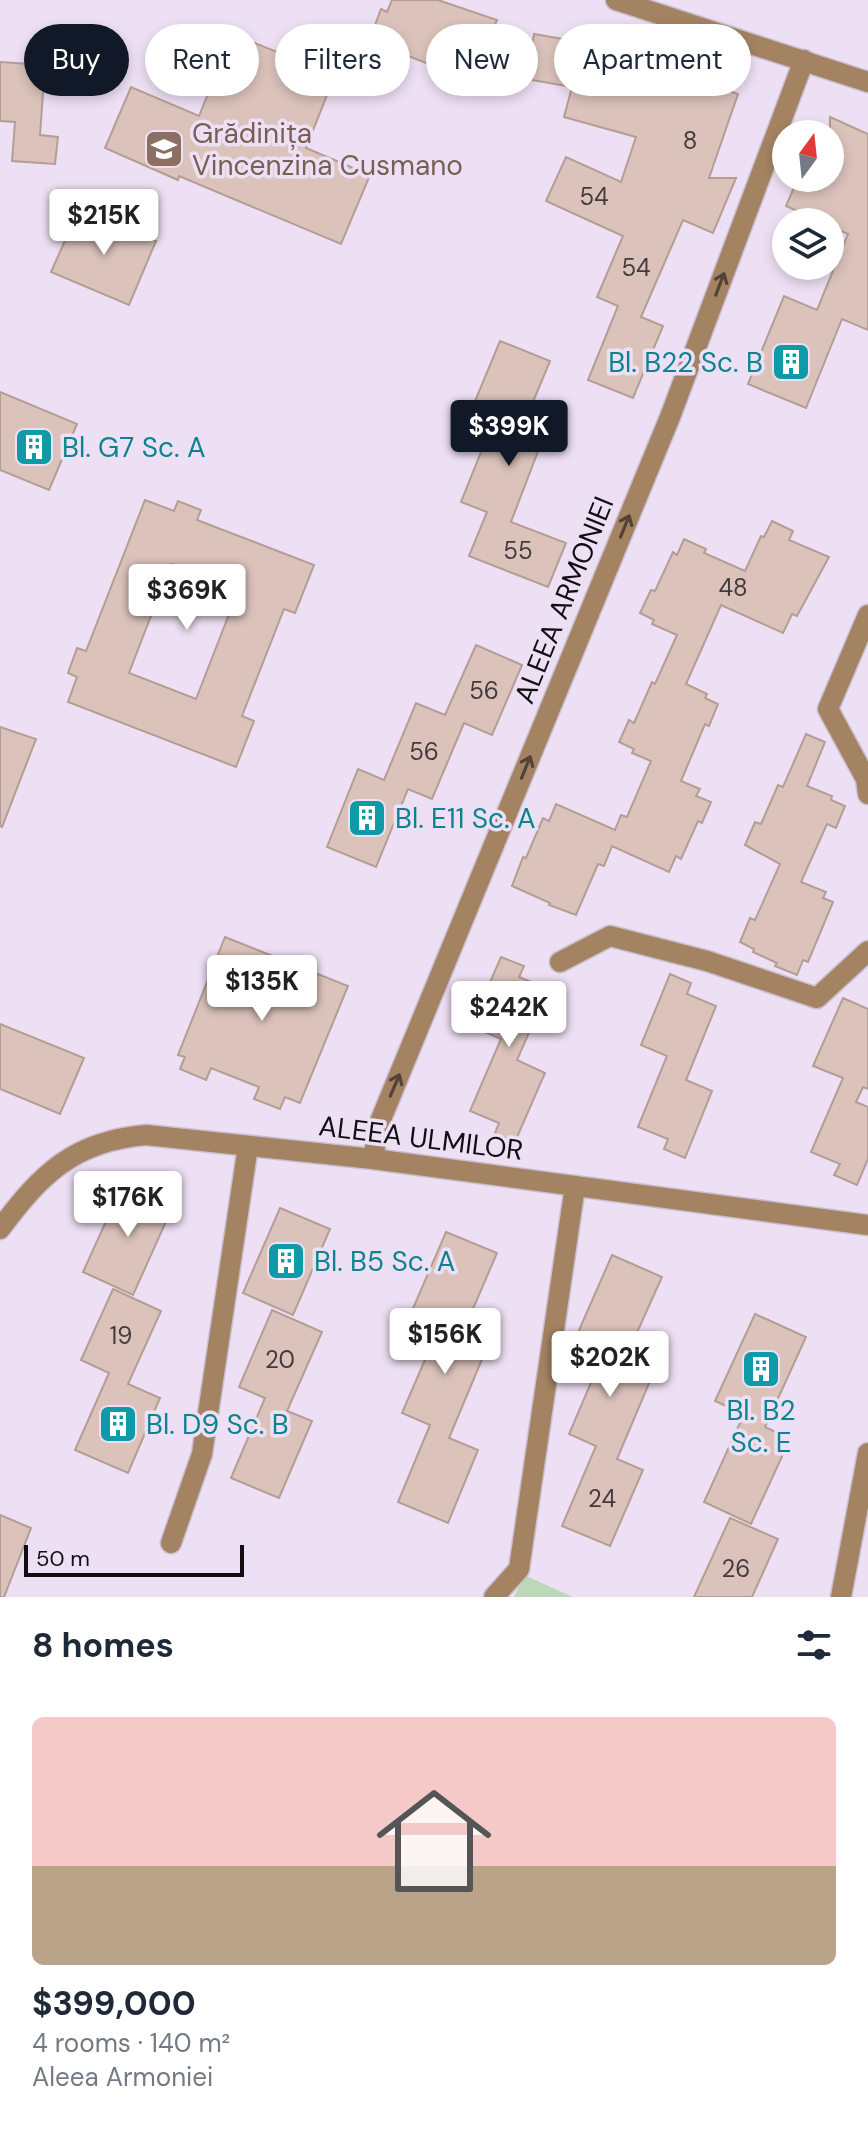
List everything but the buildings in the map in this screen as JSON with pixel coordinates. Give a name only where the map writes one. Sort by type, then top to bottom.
[{"type":"street","points":[[616,0],[868,82]]},
{"type":"street","name":"ALEEA ARMONIEI","points":[[373,1159],[379,1124],[670,417],[804,60]]},
{"type":"street","points":[[868,615],[828,709],[866,779],[868,794]]},
{"type":"street","points":[[560,962],[610,936],[707,961],[817,998],[868,951]]},
{"type":"street","name":"ALEEA ULMILOR","points":[[0,1229],[29,1192],[55,1166],[95,1145],[121,1137],[146,1135],[373,1159],[868,1225]]},
{"type":"street","points":[[171,1543],[202,1454],[248,1146]]},
{"type":"street","points":[[494,1597],[519,1569],[575,1186]]},
{"type":"street","points":[[841,1597],[868,1453]]},
{"type":"green space","points":[[524,1575],[573,1597],[514,1597]]},
{"type":"place","name":"Grădinița Vincenzina Cusmano","points":[[164,149]]},
{"type":"place","name":"Bl. B22 Sc. B","points":[[791,362]]},
{"type":"place","name":"Bl. G7 Sc. A","points":[[34,447]]},
{"type":"place","name":"Bl. E11 Sc. A","points":[[367,818]]},
{"type":"place","name":"Bl. B5 Sc. A","points":[[286,1261]]},
{"type":"place","name":"Bl. B2 Sc. E","points":[[761,1369]]},
{"type":"place","name":"Bl. D9 Sc. B","points":[[118,1424]]}]
